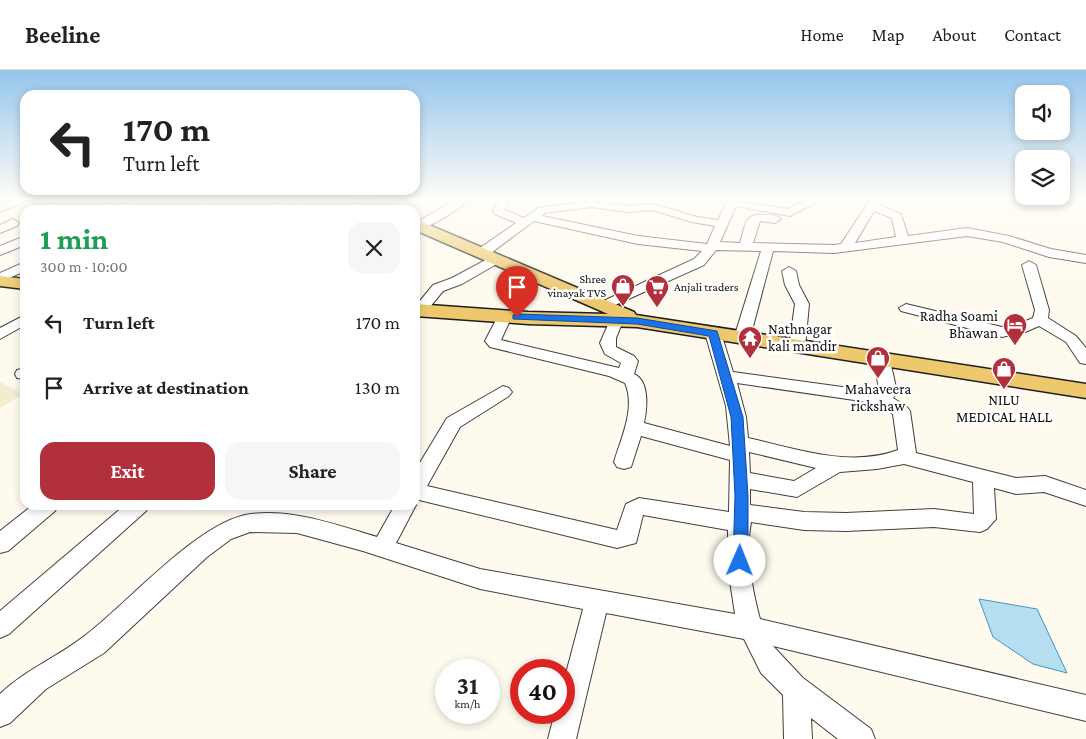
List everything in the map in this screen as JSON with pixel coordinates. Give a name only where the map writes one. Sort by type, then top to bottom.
[{"type":"main road","points":[[431,231],[610,313],[637,321],[1086,391]]},
{"type":"main road","points":[[1,281],[20,283]]},
{"type":"main road","points":[[420,310],[505,316],[610,313]]},
{"type":"street","points":[[420,307],[438,288],[457,281],[516,231]]},
{"type":"street","points":[[590,231],[638,240],[712,247],[816,249],[955,233],[978,234],[1048,253],[1086,259]]},
{"type":"street","points":[[625,376],[630,361],[610,351],[607,345],[610,313],[699,262],[712,247],[719,231]]},
{"type":"street","points":[[745,247],[750,231]]},
{"type":"street","points":[[846,247],[856,231]]},
{"type":"street","points":[[901,231],[903,240]]},
{"type":"street","points":[[0,251],[20,242]]},
{"type":"street","points":[[742,338],[768,248]]},
{"type":"street","points":[[1029,265],[1042,310],[1040,320]]},
{"type":"street","points":[[1,281],[20,269]]},
{"type":"street","points":[[789,270],[792,285],[802,304],[797,347]]},
{"type":"street","points":[[906,308],[1002,332],[1020,329],[1040,320]]},
{"type":"street","points":[[505,316],[494,337],[493,341],[496,344],[625,376],[632,380],[638,394],[633,427],[624,462]]},
{"type":"street","points":[[1040,320],[1071,339],[1086,360]]},
{"type":"street","points":[[0,334],[20,322]]},
{"type":"street","points":[[713,334],[737,417],[741,518],[740,580],[751,629],[762,653],[780,675],[861,739]]},
{"type":"street","points":[[725,376],[879,398],[885,397],[888,392],[882,360]]},
{"type":"street","points":[[420,481],[453,422],[503,392]]},
{"type":"street","points":[[879,398],[901,411],[908,451],[904,457]]},
{"type":"street","points":[[633,427],[739,449],[836,465],[877,462],[904,457],[1016,486],[1037,483],[1045,484],[1086,498]]},
{"type":"street","points":[[740,479],[797,489],[836,465]]},
{"type":"street","points":[[420,491],[617,539],[624,539],[628,537],[633,510],[639,506],[741,518],[846,522],[934,518],[980,523],[985,519],[984,478]]},
{"type":"street","points":[[0,544],[42,510]]},
{"type":"street","points":[[0,626],[133,510]]},
{"type":"street","points":[[382,548],[403,510]]},
{"type":"street","points":[[2,709],[37,680],[96,644],[199,550],[223,533],[249,523],[272,522],[297,524],[480,579],[751,629],[1086,708]]},
{"type":"street","points":[[562,739],[596,601]]},
{"type":"street","points":[[796,688],[798,739]]},
{"type":"shaded area","points":[[0,382],[20,392],[20,396],[0,408]]},
{"type":"water","points":[[979,599],[1037,609],[1067,673],[1033,664],[993,637]]},
{"type":"place","name":"Shree vinayak TVS","points":[[623,307]]},
{"type":"place","name":"Anjali traders","points":[[657,308]]},
{"type":"place","name":"Radha Soami Bhawan","points":[[1015,346]]},
{"type":"place","name":"Nathnagar kali mandir","points":[[750,359]]},
{"type":"place","name":"Mahaveera rickshaw","points":[[878,379]]},
{"type":"place","name":"NILU MEDICAL HALL","points":[[1004,390]]},
{"type":"route","points":[[517,317],[637,321],[713,334],[737,417],[741,496],[740,561]]}]
